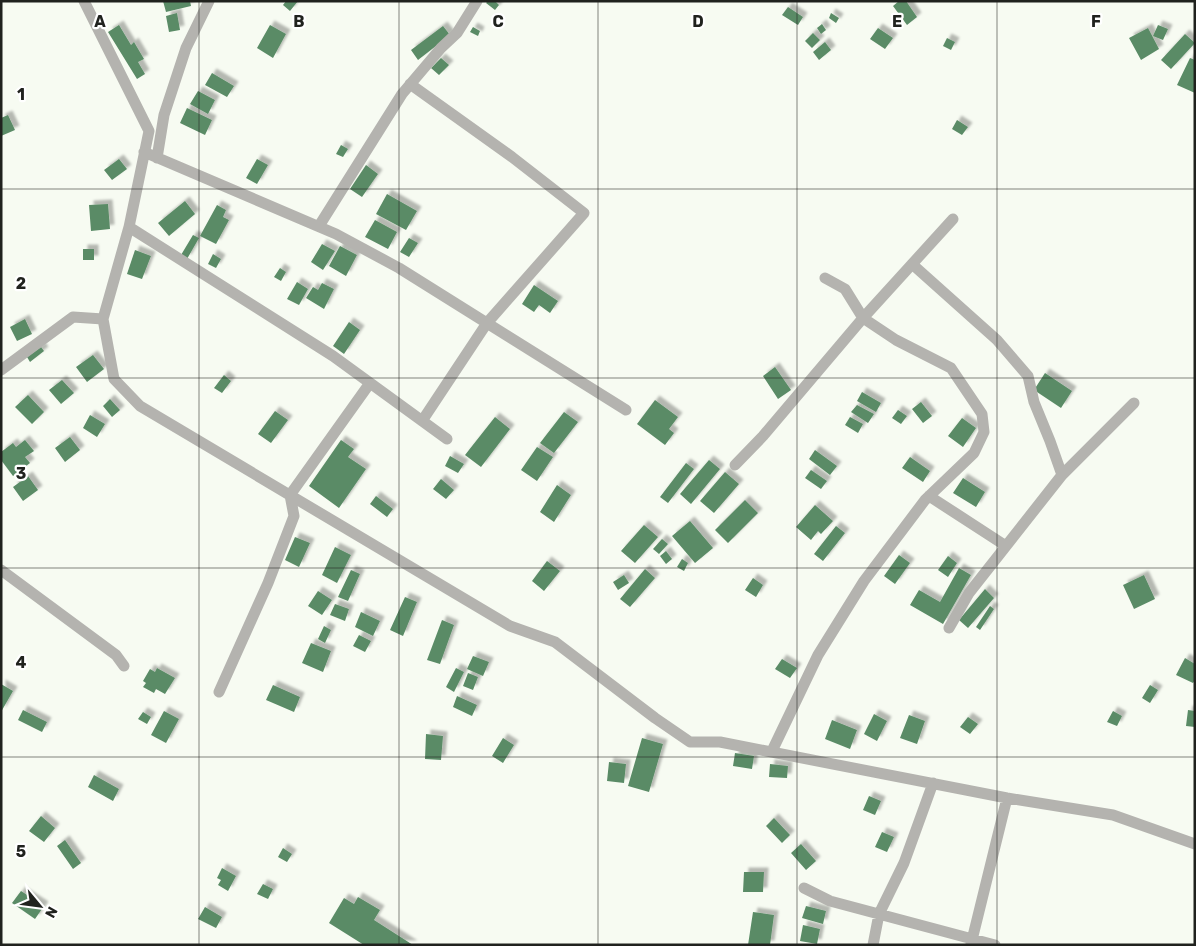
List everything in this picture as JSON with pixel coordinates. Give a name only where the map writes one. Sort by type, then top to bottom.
[{"type":"street","points":[[84,1],[149,131],[129,227],[103,319],[114,379],[140,406],[510,626],[555,642],[655,718],[690,742],[720,742],[1007,798],[1113,815],[1195,844]]},
{"type":"street","points":[[158,158],[164,115],[186,48],[209,1]]},
{"type":"street","points":[[319,226],[402,94],[457,33],[477,1]]},
{"type":"street","points":[[410,84],[512,157],[584,212],[488,323],[422,421]]},
{"type":"street","points":[[144,152],[336,234],[399,268],[626,410]]},
{"type":"street","points":[[735,465],[763,436],[863,318],[953,219]]},
{"type":"street","points":[[129,227],[333,356],[447,439]]},
{"type":"street","points":[[912,264],[997,340],[1028,376],[1034,402],[1062,476]]},
{"type":"street","points":[[772,751],[818,655],[864,581],[929,496],[974,453],[984,432],[982,414],[951,368],[896,340],[863,318],[845,289],[825,278]]},
{"type":"street","points":[[1,370],[73,317],[103,319]]},
{"type":"street","points":[[219,692],[268,583],[294,516],[290,495],[370,383]]},
{"type":"street","points":[[949,628],[969,594],[1062,476],[1134,403]]},
{"type":"street","points":[[929,496],[1006,546]]},
{"type":"street","points":[[1,570],[116,655],[124,666]]},
{"type":"street","points":[[873,945],[879,914],[904,863],[933,783]]},
{"type":"street","points":[[972,942],[1007,798]]},
{"type":"street","points":[[804,888],[830,901],[972,942],[995,945]]},
{"type":"building","points":[[163,1],[190,1],[191,6],[166,12]]},
{"type":"building","points":[[286,1],[298,1],[290,11],[283,5]]},
{"type":"building","points":[[488,1],[495,1],[499,5],[495,10],[486,3]]},
{"type":"building","points":[[899,1],[906,1],[917,17],[907,25],[893,6]]},
{"type":"building","points":[[788,7],[803,17],[798,25],[782,15]]},
{"type":"building","points":[[177,13],[180,30],[169,32],[166,16]]},
{"type":"building","points":[[831,13],[839,18],[836,23],[829,18]]},
{"type":"building","points":[[822,24],[826,30],[821,34],[817,28]]},
{"type":"building","points":[[119,25],[131,45],[134,42],[144,59],[138,62],[145,74],[137,79],[108,32]]},
{"type":"building","points":[[270,25],[286,34],[273,58],[257,48]]},
{"type":"building","points":[[1158,25],[1168,29],[1163,40],[1153,36]]},
{"type":"building","points":[[443,26],[450,35],[418,60],[411,50]]},
{"type":"building","points":[[473,27],[480,31],[478,36],[470,32]]},
{"type":"building","points":[[878,28],[893,38],[885,49],[870,39]]},
{"type":"building","points":[[1148,28],[1159,49],[1141,60],[1129,38]]},
{"type":"building","points":[[813,33],[820,40],[812,48],[805,41]]},
{"type":"building","points":[[1185,34],[1195,43],[1171,69],[1161,60]]},
{"type":"building","points":[[947,38],[955,42],[951,50],[943,46]]},
{"type":"building","points":[[825,42],[831,50],[819,60],[813,52]]},
{"type":"building","points":[[441,58],[449,65],[439,75],[431,68]]},
{"type":"building","points":[[1190,58],[1195,60],[1195,93],[1177,85]]},
{"type":"building","points":[[212,73],[234,86],[227,97],[205,85]]},
{"type":"building","points":[[198,91],[215,100],[208,114],[190,104]]},
{"type":"building","points":[[187,108],[212,120],[205,135],[180,123]]},
{"type":"building","points":[[8,115],[15,130],[1,136],[1,118]]},
{"type":"building","points":[[957,120],[968,127],[962,135],[952,129]]},
{"type":"building","points":[[341,145],[348,149],[343,157],[336,154]]},
{"type":"building","points":[[119,159],[127,169],[112,180],[104,170]]},
{"type":"building","points":[[257,159],[268,165],[257,184],[246,178]]},
{"type":"building","points":[[366,165],[378,174],[362,197],[350,189]]},
{"type":"building","points":[[387,194],[417,211],[406,230],[376,214]]},
{"type":"building","points":[[185,201],[195,214],[169,236],[158,223]]},
{"type":"building","points":[[108,204],[110,229],[91,231],[89,205]]},
{"type":"building","points":[[217,205],[226,210],[223,217],[229,220],[216,244],[200,236]]},
{"type":"building","points":[[375,220],[397,232],[388,249],[365,237]]},
{"type":"building","points":[[193,235],[199,238],[187,259],[181,255]]},
{"type":"building","points":[[409,238],[418,243],[409,257],[400,252]]},
{"type":"building","points":[[322,244],[335,251],[323,270],[311,262]]},
{"type":"building","points":[[340,246],[357,255],[346,276],[329,266]]},
{"type":"building","points":[[83,249],[94,249],[94,260],[83,260]]},
{"type":"building","points":[[135,250],[151,256],[142,279],[127,274]]},
{"type":"building","points":[[213,254],[221,259],[216,268],[208,264]]},
{"type":"building","points":[[280,268],[286,272],[281,281],[274,277]]},
{"type":"building","points":[[297,282],[308,289],[299,305],[287,299]]},
{"type":"building","points":[[322,283],[334,289],[324,309],[306,298],[313,287],[318,290]]},
{"type":"building","points":[[534,285],[558,301],[550,313],[539,305],[534,312],[522,304]]},
{"type":"building","points":[[25,319],[32,334],[17,341],[10,327]]},
{"type":"building","points":[[349,322],[360,330],[344,354],[333,346]]},
{"type":"building","points":[[41,347],[44,351],[30,362],[27,357]]},
{"type":"building","points":[[93,355],[104,369],[87,382],[76,367]]},
{"type":"building","points":[[775,367],[791,390],[778,399],[763,376]]},
{"type":"building","points":[[1045,373],[1072,391],[1061,408],[1034,390]]},
{"type":"building","points":[[224,375],[231,381],[222,393],[214,388]]},
{"type":"building","points":[[62,380],[74,393],[61,404],[49,390]]},
{"type":"building","points":[[862,392],[881,403],[876,412],[857,401]]},
{"type":"building","points":[[28,395],[44,412],[32,424],[15,407]]},
{"type":"building","points":[[110,399],[120,410],[112,417],[103,406]]},
{"type":"building","points":[[655,400],[678,417],[669,429],[674,433],[665,445],[637,424]]},
{"type":"building","points":[[921,402],[932,416],[923,423],[912,409]]},
{"type":"building","points":[[857,405],[874,414],[868,423],[851,412]]},
{"type":"building","points":[[898,410],[907,416],[901,424],[892,418]]},
{"type":"building","points":[[275,411],[288,420],[271,443],[258,434]]},
{"type":"building","points":[[564,412],[578,422],[554,453],[540,443]]},
{"type":"building","points":[[90,415],[105,424],[97,437],[83,428]]},
{"type":"building","points":[[495,417],[510,429],[481,467],[465,455]]},
{"type":"building","points":[[850,417],[863,424],[858,433],[845,425]]},
{"type":"building","points":[[962,418],[976,428],[963,447],[948,436]]},
{"type":"building","points":[[70,437],[80,450],[65,462],[55,448]]},
{"type":"building","points":[[25,440],[34,451],[25,457],[30,463],[13,476],[1,460],[1,452],[13,443],[16,447]]},
{"type":"building","points":[[341,440],[354,449],[348,457],[366,469],[339,508],[309,486]]},
{"type":"building","points":[[537,447],[553,457],[537,481],[521,470]]},
{"type":"building","points":[[815,450],[837,466],[830,475],[809,459]]},
{"type":"building","points":[[450,456],[464,464],[458,473],[445,466]]},
{"type":"building","points":[[910,457],[930,471],[923,482],[902,468]]},
{"type":"building","points":[[709,460],[720,469],[691,504],[680,494]]},
{"type":"building","points":[[686,463],[694,469],[668,503],[660,497]]},
{"type":"building","points":[[811,470],[827,481],[821,489],[805,478]]},
{"type":"building","points":[[725,472],[739,484],[714,513],[700,501]]},
{"type":"building","points":[[28,476],[38,490],[23,501],[13,487]]},
{"type":"building","points":[[963,478],[985,492],[976,507],[953,493]]},
{"type":"building","points":[[441,479],[454,490],[446,499],[433,489]]},
{"type":"building","points":[[557,485],[571,495],[554,522],[540,512]]},
{"type":"building","points":[[376,496],[393,509],[387,517],[370,504]]},
{"type":"building","points":[[745,500],[758,513],[728,543],[715,530]]},
{"type":"building","points":[[815,505],[833,521],[821,534],[818,531],[811,540],[796,527]]},
{"type":"building","points":[[690,521],[713,548],[695,563],[672,536]]},
{"type":"building","points":[[644,525],[658,537],[635,563],[621,551]]},
{"type":"building","points":[[836,526],[845,533],[823,561],[814,554]]},
{"type":"building","points":[[295,537],[310,543],[299,567],[285,560]]},
{"type":"building","points":[[662,539],[668,544],[659,554],[653,549]]},
{"type":"building","points":[[335,547],[351,555],[337,583],[322,575]]},
{"type":"building","points":[[666,551],[672,559],[666,564],[660,556]]},
{"type":"building","points":[[899,555],[910,563],[895,584],[884,576]]},
{"type":"building","points":[[948,556],[957,563],[948,577],[938,570]]},
{"type":"building","points":[[682,559],[688,563],[684,571],[677,567]]},
{"type":"building","points":[[547,561],[560,571],[544,591],[532,581]]},
{"type":"building","points":[[959,568],[971,575],[943,624],[910,605],[919,590],[940,602]]},
{"type":"building","points":[[645,569],[655,578],[630,607],[620,599]]},
{"type":"building","points":[[351,570],[360,574],[348,601],[338,597]]},
{"type":"building","points":[[624,575],[629,583],[618,590],[613,582]]},
{"type":"building","points":[[1144,575],[1155,599],[1134,609],[1123,585]]},
{"type":"building","points":[[753,578],[763,585],[756,597],[745,590]]},
{"type":"building","points":[[985,589],[994,598],[968,628],[959,620]]},
{"type":"building","points":[[318,591],[332,600],[322,615],[308,606]]},
{"type":"building","points":[[405,597],[417,602],[403,636],[390,630]]},
{"type":"building","points":[[335,604],[349,609],[345,621],[330,615]]},
{"type":"building","points":[[990,606],[994,609],[980,630],[976,627]]},
{"type":"building","points":[[361,612],[380,621],[373,636],[355,627]]},
{"type":"building","points":[[442,620],[454,625],[440,664],[427,660]]},
{"type":"building","points":[[324,626],[331,630],[325,643],[318,639]]},
{"type":"building","points":[[359,635],[371,641],[365,652],[353,646]]},
{"type":"building","points":[[311,643],[331,651],[323,672],[302,663]]},
{"type":"building","points":[[473,656],[489,662],[483,676],[467,669]]},
{"type":"building","points":[[1185,658],[1195,664],[1195,680],[1193,683],[1176,675]]},
{"type":"building","points":[[782,659],[797,668],[790,678],[775,669]]},
{"type":"building","points":[[157,668],[175,678],[165,694],[156,689],[154,693],[143,687],[146,683],[143,681],[150,669],[155,672]]},
{"type":"building","points":[[456,668],[464,672],[454,692],[446,687]]},
{"type":"building","points":[[468,673],[478,677],[473,690],[463,686]]},
{"type":"building","points":[[1,684],[13,691],[1,712]]},
{"type":"building","points":[[273,685],[300,697],[294,712],[266,700]]},
{"type":"building","points":[[1150,685],[1158,690],[1150,703],[1142,698]]},
{"type":"building","points":[[457,696],[477,705],[472,716],[453,707]]},
{"type":"building","points":[[23,710],[47,722],[42,732],[18,720]]},
{"type":"building","points":[[1188,710],[1195,711],[1195,727],[1186,726]]},
{"type":"building","points":[[164,711],[179,719],[166,743],[151,735]]},
{"type":"building","points":[[1113,711],[1122,716],[1117,726],[1107,722]]},
{"type":"building","points":[[143,712],[151,717],[147,724],[138,719]]},
{"type":"building","points":[[874,714],[887,721],[877,741],[864,734]]},
{"type":"building","points":[[909,715],[925,721],[917,744],[900,738]]},
{"type":"building","points":[[968,717],[978,724],[970,734],[960,727]]},
{"type":"building","points":[[832,720],[857,730],[850,749],[825,739]]},
{"type":"building","points":[[426,734],[443,736],[441,760],[425,759]]},
{"type":"building","points":[[503,738],[514,745],[503,763],[492,756]]},
{"type":"building","points":[[642,738],[663,744],[649,792],[628,786]]},
{"type":"building","points":[[735,753],[754,756],[752,769],[733,766]]},
{"type":"building","points":[[609,762],[626,764],[624,783],[607,781]]},
{"type":"building","points":[[770,764],[788,766],[787,778],[769,777]]},
{"type":"building","points":[[94,775],[119,789],[113,801],[88,787]]},
{"type":"building","points":[[869,796],[881,801],[875,815],[863,810]]},
{"type":"building","points":[[41,816],[55,828],[44,842],[29,831]]},
{"type":"building","points":[[774,818],[790,835],[782,843],[766,826]]},
{"type":"building","points":[[882,832],[894,837],[887,852],[875,847]]},
{"type":"building","points":[[65,840],[81,863],[73,869],[57,846]]},
{"type":"building","points":[[801,844],[816,861],[806,870],[791,853]]},
{"type":"building","points":[[283,848],[292,854],[287,862],[278,857]]},
{"type":"building","points":[[222,868],[236,876],[228,891],[218,885],[221,880],[217,878]]},
{"type":"building","points":[[744,872],[764,872],[763,892],[743,892]]},
{"type":"building","points":[[263,884],[273,889],[268,899],[257,894]]},
{"type":"building","points":[[21,891],[44,906],[35,919],[12,903]]},
{"type":"building","points":[[358,897],[380,910],[374,920],[413,945],[364,945],[329,923],[344,898],[354,904]]},
{"type":"building","points":[[806,906],[826,911],[823,924],[802,918]]},
{"type":"building","points":[[205,907],[222,917],[216,928],[198,919]]},
{"type":"building","points":[[753,912],[774,915],[770,945],[748,945]]},
{"type":"building","points":[[803,925],[820,929],[817,944],[800,941]]}]
